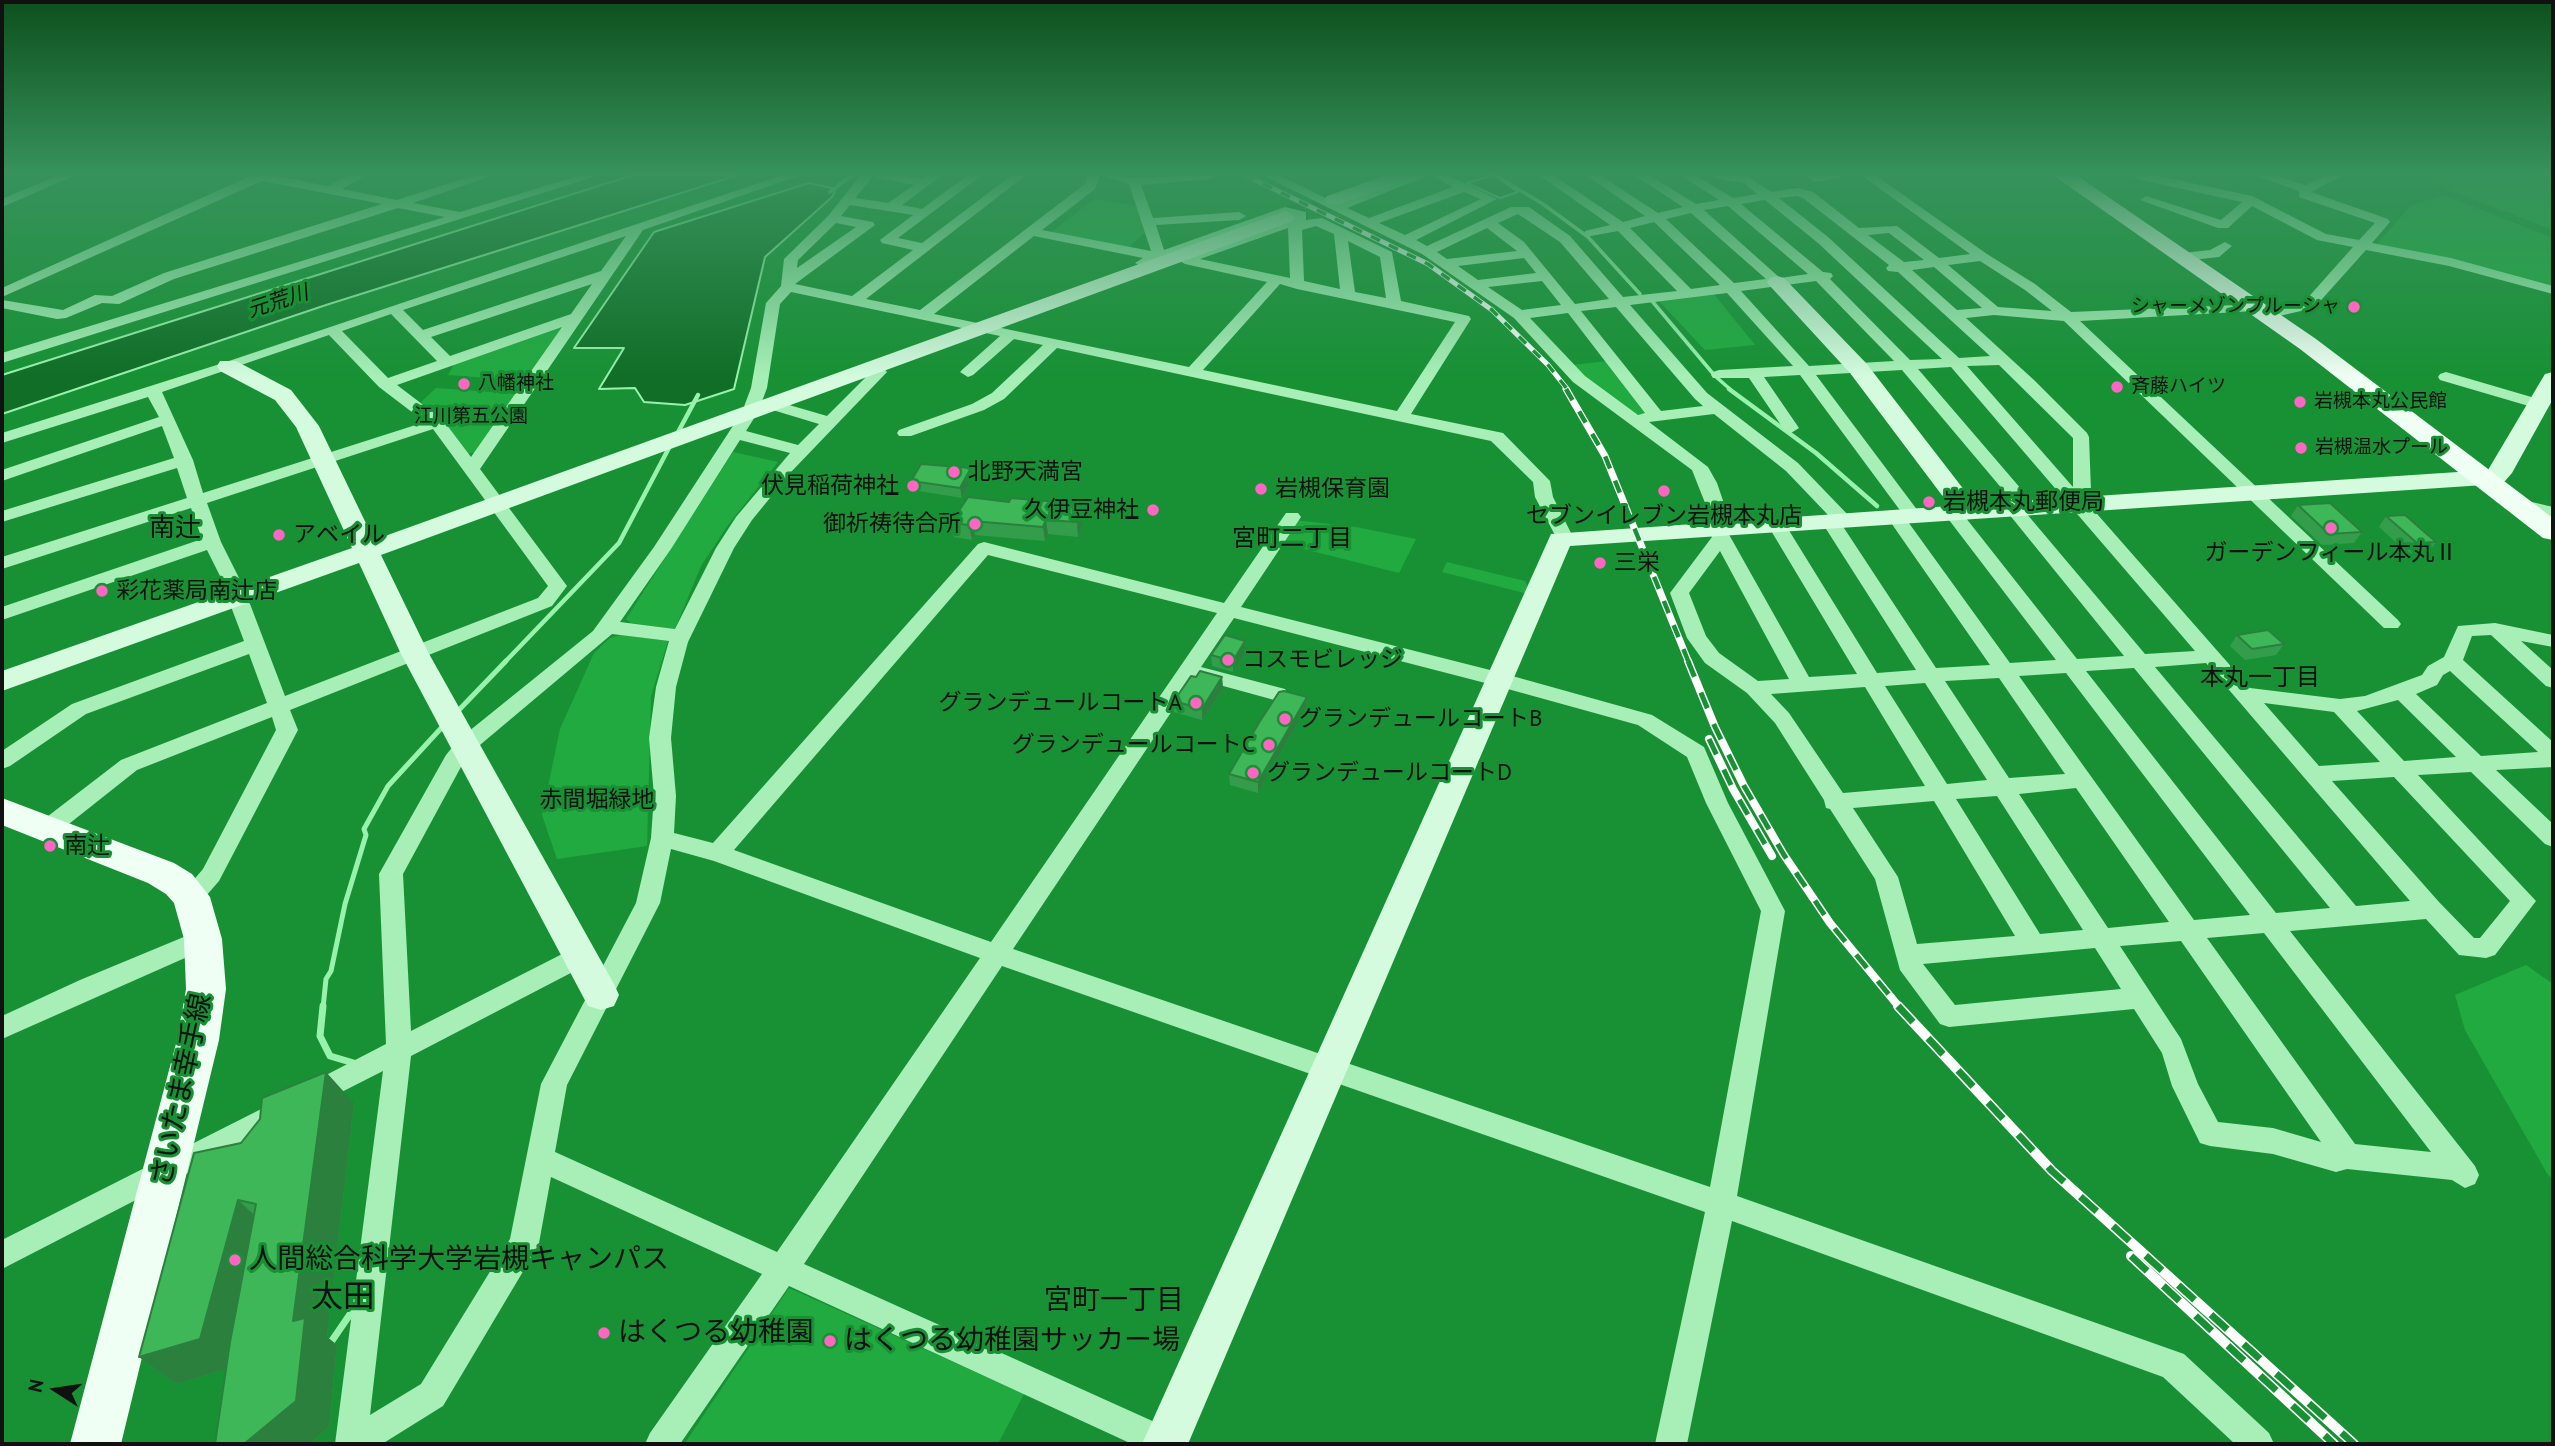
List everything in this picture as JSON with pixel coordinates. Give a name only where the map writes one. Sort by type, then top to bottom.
[{"type":"main road","points":[[2162,242],[2261,311],[2553,532]]},
{"type":"main road","points":[[2,811],[161,873],[191,897]]},
{"type":"main road","name":"さいたま幸手線","points":[[96,1444],[203,1015],[206,989],[203,939],[191,897]]},
{"type":"street","points":[[2,293],[113,242]]},
{"type":"street","points":[[2,304],[57,315],[66,314],[100,298],[114,300],[169,276],[276,242]]},
{"type":"street","points":[[2,358],[376,242]]},
{"type":"street","points":[[2,438],[228,366],[597,242]]},
{"type":"street","points":[[472,468],[629,242]]},
{"type":"street","points":[[788,283],[791,259],[808,242]]},
{"type":"street","points":[[761,408],[759,388],[773,303],[788,283],[844,242]]},
{"type":"street","points":[[898,242],[924,248]]},
{"type":"street","points":[[856,300],[931,242]]},
{"type":"street","points":[[923,314],[1014,242]]},
{"type":"street","points":[[1087,242],[1160,257]]},
{"type":"street","points":[[1155,242],[1160,257]]},
{"type":"street","points":[[1019,314],[1056,295],[1199,242]]},
{"type":"street","points":[[2,681],[498,505],[977,327],[1049,304],[1215,242]]},
{"type":"street","points":[[1049,304],[1076,299],[1234,242]]},
{"type":"street","points":[[1295,242],[1297,285]]},
{"type":"street","points":[[1341,242],[1348,295]]},
{"type":"street","points":[[1361,242],[1387,255],[1394,304]]},
{"type":"street","points":[[1411,242],[1447,263],[1519,315],[1579,379],[1699,467],[1708,483],[1720,530],[1803,685]]},
{"type":"street","points":[[1427,251],[1445,242]]},
{"type":"street","points":[[1513,242],[1546,276],[1657,416]]},
{"type":"street","points":[[1568,242],[1715,409],[1792,467],[1836,520],[1930,677],[2172,1047],[2185,1086],[2210,1134],[2273,1141],[2336,1159],[2347,1156],[2463,1173],[2074,667],[1858,368],[1777,282],[1733,242]]},
{"type":"street","points":[[1638,242],[1687,293]]},
{"type":"street","points":[[1683,242],[1730,287],[1805,371],[1904,516],[2005,672],[2347,1156]]},
{"type":"street","points":[[1780,242],[1820,276],[1906,365],[2140,661],[2350,916]]},
{"type":"street","points":[[1824,242],[1860,272],[1956,363],[2431,909],[2468,948],[2486,948],[2524,901],[2340,706]]},
{"type":"street","points":[[1869,242],[1901,267],[2003,360],[2081,437],[2082,491],[2075,501]]},
{"type":"street","points":[[1910,242],[1994,312]]},
{"type":"street","points":[[1962,242],[2030,287],[2067,317],[2392,624]]},
{"type":"street","points":[[2355,242],[2451,262],[2553,290]]},
{"type":"street","points":[[1954,315],[1994,312],[2067,317],[2261,311],[2309,305],[2364,244]]},
{"type":"street","points":[[2183,257],[2214,254],[2225,246]]},
{"type":"street","points":[[1447,263],[1527,254]]},
{"type":"street","points":[[1519,315],[1982,257]]},
{"type":"street","points":[[1185,260],[1464,319],[1401,417]]},
{"type":"street","points":[[423,335],[607,274]]},
{"type":"street","points":[[1477,284],[1546,276]]},
{"type":"street","points":[[1192,373],[1275,281]]},
{"type":"street","points":[[788,283],[1010,335],[1497,437],[1541,481],[1544,496],[1564,537]]},
{"type":"street","points":[[394,309],[423,335],[448,363]]},
{"type":"street","points":[[386,384],[576,317]]},
{"type":"street","points":[[47,829],[129,765],[545,602],[558,586],[437,423],[386,384],[332,329]]},
{"type":"street","points":[[968,372],[1010,335]]},
{"type":"street","points":[[905,433],[978,407],[998,396],[1053,344]]},
{"type":"street","points":[[1718,375],[2003,360]]},
{"type":"street","points":[[228,366],[283,395],[307,426],[414,652],[601,995]]},
{"type":"street","points":[[352,1444],[432,1395],[524,1243],[554,1084],[648,903],[662,838],[665,796],[660,738],[666,687],[681,636],[724,548],[745,517],[802,451],[879,372],[875,367]]},
{"type":"street","points":[[1753,373],[1791,428]]},
{"type":"street","points":[[2446,377],[2543,408]]},
{"type":"street","points":[[541,1159],[1166,1444],[1560,539],[2021,508],[2075,501],[2484,478],[2496,475],[2503,468],[2543,408],[2553,382]]},
{"type":"street","points":[[152,389],[185,460],[212,542],[237,595],[276,707],[287,730],[211,875],[191,897]]},
{"type":"street","points":[[761,408],[832,422]]},
{"type":"street","points":[[352,1444],[399,1051],[391,874],[454,760],[466,745],[600,636],[662,549],[736,433],[761,408]]},
{"type":"street","points":[[1633,420],[1715,409]]},
{"type":"street","points":[[2,476],[168,419]]},
{"type":"street","points":[[2,563],[437,423]]},
{"type":"street","points":[[736,433],[802,451]]},
{"type":"street","points":[[2,517],[185,460]]},
{"type":"street","points":[[2515,503],[2553,512]]},
{"type":"street","points":[[661,1444],[783,1269],[1292,516]]},
{"type":"street","points":[[1776,524],[2033,944]]},
{"type":"street","points":[[1720,530],[1679,593],[1697,638],[1712,658],[1754,688],[1782,718],[1834,802],[1886,877],[1912,970],[1949,1016],[2141,998]]},
{"type":"street","points":[[2,614],[212,542]]},
{"type":"street","points":[[718,853],[984,548],[1498,679],[1645,720],[1696,752],[1717,803],[1773,911],[1721,1204],[1671,1444]]},
{"type":"street","points":[[607,627],[681,636]]},
{"type":"street","points":[[2245,694],[2340,706],[2366,703],[2430,680],[2435,671],[2452,661],[2465,630],[2495,629],[2553,641]]},
{"type":"street","points":[[2495,629],[2553,681]]},
{"type":"street","points":[[2,761],[79,709],[256,644]]},
{"type":"street","points":[[1754,688],[2212,656]]},
{"type":"street","points":[[2452,661],[2551,760]]},
{"type":"street","points":[[1187,669],[1278,694]]},
{"type":"street","points":[[2402,692],[2553,838]]},
{"type":"street","points":[[2314,774],[2551,760]]},
{"type":"street","points":[[1834,802],[2082,780]]},
{"type":"street","points":[[662,838],[718,853],[997,954],[1721,1204],[2173,1365],[2258,1444]]},
{"type":"street","points":[[1909,955],[2431,909]]},
{"type":"street","points":[[2,1028],[89,987],[203,939]]},
{"type":"street","points":[[2,1255],[581,956]]},
{"type":"green space","points":[[1099,242],[1134,242],[1128,248]]},
{"type":"green space","points":[[2553,242],[2553,288],[2456,260],[2377,244]]},
{"type":"green space","points":[[1713,293],[1755,345],[1705,350],[1658,300]]},
{"type":"green space","name":"江川第五公園","points":[[558,327],[565,328],[528,381],[448,375],[455,363]]},
{"type":"green space","points":[[1607,361],[1650,413],[1634,415],[1588,382],[1572,365]]},
{"type":"green space","name":"江川第五公園","points":[[436,388],[519,394],[479,452],[466,454],[421,402]]},
{"type":"green space","points":[[733,452],[778,462],[728,525],[701,566],[675,629],[631,623],[626,619]]},
{"type":"green space","points":[[1294,520],[1356,527],[1416,539],[1399,573],[1280,543]]},
{"type":"green space","points":[[1447,562],[1525,581],[1528,594],[1442,572]]},
{"type":"green space","name":"赤間堀緑地","points":[[621,635],[668,641],[651,696],[647,846],[557,859],[542,815],[560,729],[594,653],[610,638]]},
{"type":"green space","points":[[2526,965],[2553,984],[2553,1179],[2548,1175],[2465,1030],[2455,995]]},
{"type":"green space","name":"はくつる幼稚園サッカー場","points":[[789,1288],[1024,1394],[998,1444],[685,1443]]},
{"type":"water","name":"元荒川","points":[[420,242],[524,242],[326,305],[2,414],[2,375]]},
{"type":"water","points":[[647,242],[781,242],[765,257],[734,389],[685,405],[644,402],[635,388],[599,389],[624,348],[574,348]]},
{"type":"building","points":[[921,464],[971,468],[960,488],[911,481]]},
{"type":"building","points":[[968,497],[1009,502],[1011,498],[1069,503],[1068,506],[1083,508],[1077,522],[1046,520],[1043,527],[972,521],[969,525],[951,523]]},
{"type":"building","points":[[2330,503],[2362,532],[2329,534],[2298,505]]},
{"type":"building","points":[[2405,515],[2436,542],[2417,543],[2386,516]]},
{"type":"building","points":[[2268,630],[2284,644],[2252,649],[2237,635]]},
{"type":"building","points":[[1225,635],[1245,641],[1233,661],[1211,655]]},
{"type":"building","points":[[1200,671],[1222,677],[1202,709],[1174,701],[1191,676],[1196,677]]},
{"type":"building","points":[[1279,692],[1307,697],[1258,782],[1229,774]]},
{"type":"building","points":[[326,1072],[293,1321],[305,1318],[296,1401],[244,1444],[215,1444],[230,1342],[256,1204],[238,1200],[200,1339],[139,1357],[194,1153],[241,1143],[260,1119],[262,1098]]},
{"type":"waterway","points":[[1593,242],[1640,294]]},
{"type":"waterway","points":[[1652,301],[1715,376],[1731,390]]},
{"type":"waterway","points":[[1729,389],[1816,453],[1877,506]]},
{"type":"waterway","points":[[676,436],[698,395]]},
{"type":"waterway","points":[[504,663],[619,543],[671,444]]},
{"type":"waterway","points":[[456,713],[506,661]]},
{"type":"waterway","points":[[323,1008],[326,979],[331,971],[345,904],[366,835],[364,829],[388,786],[444,725]]},
{"type":"waterway","points":[[323,1006],[320,1036],[330,1056],[357,1064]]},
{"type":"waterway","points":[[329,1345],[355,1307]]},
{"type":"railway","points":[[1384,242],[1428,264],[1492,310],[1548,365],[1568,390]]},
{"type":"railway","points":[[1566,389],[1605,456],[1689,663]]},
{"type":"railway","points":[[1688,661],[1715,727],[1744,786],[1784,855],[1830,923],[1900,1008]]},
{"type":"railway","points":[[1709,739],[1733,789],[1772,856]]},
{"type":"railway","points":[[1898,1006],[2052,1171],[2354,1444]]},
{"type":"railway","points":[[2131,1256],[2334,1444]]},
{"type":"place","name":"シャーメゾンプルーシャ","points":[[2354,307]]},
{"type":"place","name":"八幡神社","points":[[464,384]]},
{"type":"place","name":"斉藤ハイツ","points":[[2117,387]]},
{"type":"place","name":"岩槻本丸公民館","points":[[2300,402]]},
{"type":"place","name":"岩槻温水プール","points":[[2301,448]]},
{"type":"place","name":"北野天満宮","points":[[954,472]]},
{"type":"place","name":"伏見稲荷神社","points":[[913,486]]},
{"type":"place","name":"岩槻保育園","points":[[1261,489]]},
{"type":"place","name":"セブンイレブン岩槻本丸店","points":[[1664,491]]},
{"type":"place","name":"岩槻本丸郵便局","points":[[1929,502]]},
{"type":"place","name":"久伊豆神社","points":[[1153,510]]},
{"type":"place","name":"御祈祷待合所","points":[[975,524]]},
{"type":"place","name":"ガーデンフィール本丸Ⅱ","points":[[2331,528]]},
{"type":"place","name":"アベイル","points":[[279,535]]},
{"type":"place","name":"三栄","points":[[1600,563]]},
{"type":"place","name":"彩花薬局南辻店","points":[[102,591]]},
{"type":"place","name":"コスモビレッジ","points":[[1228,660]]},
{"type":"place","name":"グランデュールコートA","points":[[1196,703]]},
{"type":"place","name":"グランデュールコートB","points":[[1285,719]]},
{"type":"place","name":"グランデュールコートC","points":[[1269,745]]},
{"type":"place","name":"グランデュールコートD","points":[[1253,773]]},
{"type":"place","name":"南辻","points":[[50,846]]},
{"type":"place","name":"人間総合科学大学岩槻キャンパス","points":[[235,1260]]},
{"type":"place","name":"はくつる幼稚園","points":[[604,1333]]},
{"type":"place","name":"はくつる幼稚園サッカー場","points":[[830,1341]]},
{"type":"district","name":"南辻","points":[[175,529]]},
{"type":"district","name":"宮町二丁目","points":[[1292,539]]},
{"type":"district","name":"本丸一丁目","points":[[2260,678]]},
{"type":"district","name":"太田","points":[[343,1298]]},
{"type":"district","name":"宮町一丁目","points":[[1114,1301]]}]
